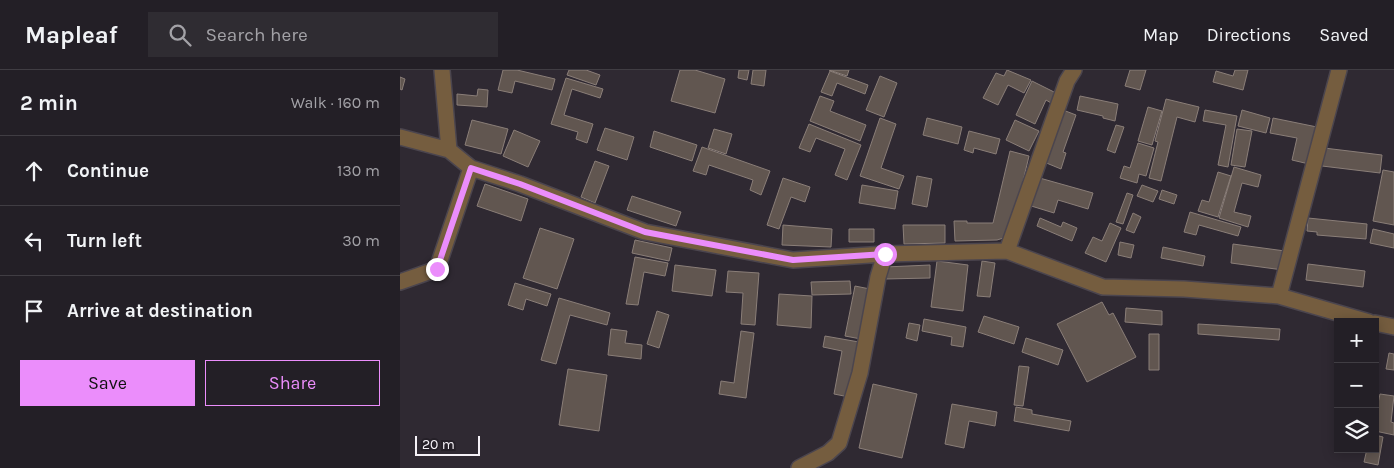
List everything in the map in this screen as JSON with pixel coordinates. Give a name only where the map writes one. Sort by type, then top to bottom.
[{"type":"street","points":[[442,70],[449,150]]},
{"type":"street","points":[[1008,251],[1067,81],[1074,70]]},
{"type":"street","points":[[1279,296],[1339,70]]},
{"type":"street","points":[[400,137],[449,150],[471,168],[520,184],[645,232],[793,260],[885,254],[1008,251],[1103,287],[1184,289],[1279,296],[1356,318]]},
{"type":"street","points":[[400,282],[437,269],[471,168]]},
{"type":"street","points":[[799,468],[828,453],[839,443],[860,373],[878,277],[885,254]]},
{"type":"street","points":[[1379,324],[1394,327]]},
{"type":"building","points":[[503,70],[517,70],[555,79],[552,90],[515,81],[512,93],[498,90]]},
{"type":"building","points":[[569,70],[586,70],[600,75],[596,85],[567,75]]},
{"type":"building","points":[[680,70],[695,70],[725,79],[715,113],[671,101]]},
{"type":"building","points":[[739,70],[749,70],[747,80],[738,78]]},
{"type":"building","points":[[753,70],[766,70],[764,86],[751,84]]},
{"type":"building","points":[[829,70],[849,70],[847,76]]},
{"type":"building","points":[[1007,70],[1031,80],[1024,93],[1008,85],[998,105],[983,98],[996,73],[1004,76]]},
{"type":"building","points":[[1130,70],[1146,70],[1140,90],[1125,86]]},
{"type":"building","points":[[1235,70],[1248,70],[1243,90],[1213,82],[1216,71],[1233,76]]},
{"type":"building","points":[[830,71],[868,85],[865,94],[837,83],[832,96],[821,92]]},
{"type":"building","points":[[880,76],[897,83],[884,117],[866,110]]},
{"type":"building","points":[[400,77],[405,79],[402,90],[400,89]]},
{"type":"building","points":[[566,78],[603,89],[600,98],[572,89],[564,115],[593,124],[587,143],[576,139],[578,132],[551,124]]},
{"type":"building","points":[[1032,81],[1056,93],[1051,103],[1046,100],[1035,124],[1016,115]]},
{"type":"building","points":[[478,89],[488,90],[487,107],[457,105],[457,94],[477,96]]},
{"type":"building","points":[[820,96],[834,101],[830,111],[866,125],[860,141],[810,121]]},
{"type":"building","points":[[1080,96],[1118,104],[1115,121],[1077,110]]},
{"type":"building","points":[[1166,99],[1199,107],[1195,122],[1177,117],[1161,181],[1149,178],[1158,142],[1155,141]]},
{"type":"building","points":[[1148,107],[1162,111],[1152,145],[1138,141]]},
{"type":"building","points":[[1063,110],[1076,115],[1063,152],[1066,153],[1061,169],[1044,162]]},
{"type":"building","points":[[1205,110],[1237,116],[1228,167],[1218,165],[1226,125],[1203,121]]},
{"type":"building","points":[[1242,110],[1270,118],[1266,133],[1238,126]]},
{"type":"building","points":[[880,118],[896,124],[881,168],[904,176],[899,189],[860,176]]},
{"type":"building","points":[[927,118],[962,127],[958,144],[923,135]]},
{"type":"building","points":[[1273,118],[1317,127],[1309,164],[1292,160],[1297,138],[1270,133]]},
{"type":"building","points":[[472,120],[508,129],[501,154],[465,145]]},
{"type":"building","points":[[1015,120],[1039,131],[1029,151],[1006,140]]},
{"type":"building","points":[[809,124],[861,145],[847,180],[835,175],[845,149],[816,138],[810,152],[799,148]]},
{"type":"building","points":[[1116,125],[1124,127],[1115,153],[1107,150]]},
{"type":"building","points":[[605,128],[634,137],[627,160],[597,150]]},
{"type":"building","points":[[714,129],[732,134],[726,154],[708,148]]},
{"type":"building","points":[[1237,129],[1252,131],[1245,167],[1231,165]]},
{"type":"building","points":[[514,130],[540,141],[528,167],[503,156]]},
{"type":"building","points":[[654,131],[697,145],[692,161],[650,147]]},
{"type":"building","points":[[969,131],[1000,139],[996,154],[974,148],[973,153],[964,150]]},
{"type":"building","points":[[1138,143],[1154,148],[1146,176],[1139,174],[1137,183],[1120,178],[1124,166],[1130,168]]},
{"type":"building","points":[[702,147],[770,171],[761,195],[750,190],[753,180],[709,165],[706,175],[693,171]]},
{"type":"building","points":[[1324,148],[1382,155],[1380,173],[1322,166]]},
{"type":"building","points":[[1010,151],[1029,156],[1010,236],[997,240],[955,241],[954,221],[993,223]]},
{"type":"building","points":[[595,161],[609,166],[595,203],[581,197]]},
{"type":"building","points":[[1234,167],[1261,175],[1258,187],[1242,183],[1234,212],[1251,216],[1248,227],[1219,218]]},
{"type":"building","points":[[1383,170],[1394,172],[1394,225],[1373,221]]},
{"type":"building","points":[[1218,172],[1231,176],[1218,217],[1198,211],[1202,200],[1209,202]]},
{"type":"building","points":[[917,176],[932,179],[927,207],[912,204]]},
{"type":"building","points":[[1036,177],[1093,193],[1088,209],[1058,200],[1054,213],[1028,205]]},
{"type":"building","points":[[783,178],[810,187],[805,202],[791,197],[779,229],[767,225]]},
{"type":"building","points":[[485,184],[528,199],[521,221],[477,206]]},
{"type":"building","points":[[862,185],[898,191],[895,209],[859,203]]},
{"type":"building","points":[[1142,185],[1158,191],[1153,202],[1137,196]]},
{"type":"building","points":[[1162,190],[1177,195],[1174,204],[1159,199]]},
{"type":"building","points":[[1127,193],[1133,195],[1123,224],[1116,222]]},
{"type":"building","points":[[632,196],[681,212],[676,226],[627,210]]},
{"type":"building","points":[[1190,212],[1241,227],[1238,236],[1199,225],[1196,235],[1184,232]]},
{"type":"building","points":[[1133,213],[1141,217],[1134,233],[1126,230]]},
{"type":"building","points":[[1040,218],[1061,227],[1063,222],[1077,228],[1072,241],[1037,226]]},
{"type":"building","points":[[1308,218],[1367,224],[1366,239],[1317,235],[1317,232],[1307,231]]},
{"type":"building","points":[[1110,223],[1121,228],[1106,262],[1085,253],[1093,237],[1102,241]]},
{"type":"building","points":[[783,225],[832,229],[831,247],[782,245]]},
{"type":"building","points":[[903,225],[945,225],[945,243],[904,244]]},
{"type":"building","points":[[540,228],[574,239],[557,289],[523,278]]},
{"type":"building","points":[[849,229],[874,229],[874,242],[849,242]]},
{"type":"building","points":[[1373,229],[1394,234],[1394,248],[1370,243]]},
{"type":"building","points":[[635,240],[672,248],[669,261],[632,253]]},
{"type":"building","points":[[1120,242],[1134,245],[1131,258],[1118,255]]},
{"type":"building","points":[[1233,244],[1285,251],[1283,270],[1231,263]]},
{"type":"building","points":[[1163,247],[1205,256],[1203,266],[1161,258]]},
{"type":"building","points":[[635,257],[668,263],[665,276],[644,272],[638,305],[626,304]]},
{"type":"building","points":[[937,261],[968,265],[963,311],[931,307]]},
{"type":"building","points":[[982,261],[995,263],[990,297],[977,296]]},
{"type":"building","points":[[1308,264],[1365,271],[1363,287],[1306,280]]},
{"type":"building","points":[[675,265],[716,270],[712,296],[672,291]]},
{"type":"building","points":[[930,265],[930,278],[885,279],[885,267]]},
{"type":"building","points":[[728,271],[759,273],[755,325],[741,324],[743,293],[726,292]]},
{"type":"building","points":[[850,281],[851,294],[812,295],[811,282]]},
{"type":"building","points":[[515,283],[551,294],[547,306],[526,299],[523,310],[508,305]]},
{"type":"building","points":[[855,286],[870,289],[861,339],[845,336]]},
{"type":"building","points":[[779,294],[812,296],[811,328],[777,325]]},
{"type":"building","points":[[559,298],[610,313],[607,325],[570,315],[556,364],[541,360]]},
{"type":"building","points":[[1102,302],[1109,315],[1113,313],[1136,357],[1087,382],[1057,324]]},
{"type":"building","points":[[1126,308],[1162,311],[1162,325],[1125,322]]},
{"type":"building","points":[[657,311],[669,315],[659,348],[647,344]]},
{"type":"building","points":[[984,316],[1019,327],[1014,344],[978,332]]},
{"type":"building","points":[[924,319],[966,327],[963,347],[951,345],[952,337],[922,331]]},
{"type":"building","points":[[909,323],[920,325],[917,341],[906,338]]},
{"type":"building","points":[[1198,324],[1280,329],[1279,340],[1198,334]]},
{"type":"building","points":[[611,329],[627,331],[625,343],[642,345],[641,359],[608,355]]},
{"type":"building","points":[[741,331],[754,333],[746,398],[719,394],[721,381],[734,383]]},
{"type":"building","points":[[1149,334],[1159,334],[1159,370],[1149,370]]},
{"type":"building","points":[[825,336],[859,342],[849,397],[834,394],[842,351],[823,347]]},
{"type":"building","points":[[1026,338],[1063,350],[1058,365],[1022,352]]},
{"type":"building","points":[[1389,353],[1394,354],[1394,370],[1386,369]]},
{"type":"building","points":[[1019,366],[1029,367],[1023,406],[1014,405]]},
{"type":"building","points":[[568,369],[607,375],[599,431],[559,425]]},
{"type":"building","points":[[873,384],[917,394],[902,458],[859,448]]},
{"type":"building","points":[[1380,394],[1394,396],[1391,422],[1394,423],[1394,435],[1379,432]]},
{"type":"building","points":[[952,404],[997,412],[995,426],[969,421],[964,448],[945,444]]},
{"type":"building","points":[[1016,407],[1032,410],[1032,414],[1071,421],[1069,431],[1014,421]]},
{"type":"building","points":[[1379,436],[1383,437],[1378,465],[1364,462],[1366,453],[1379,453]]},
{"type":"route","points":[[437,269],[471,168],[520,184],[645,232],[793,260],[885,254]]}]
